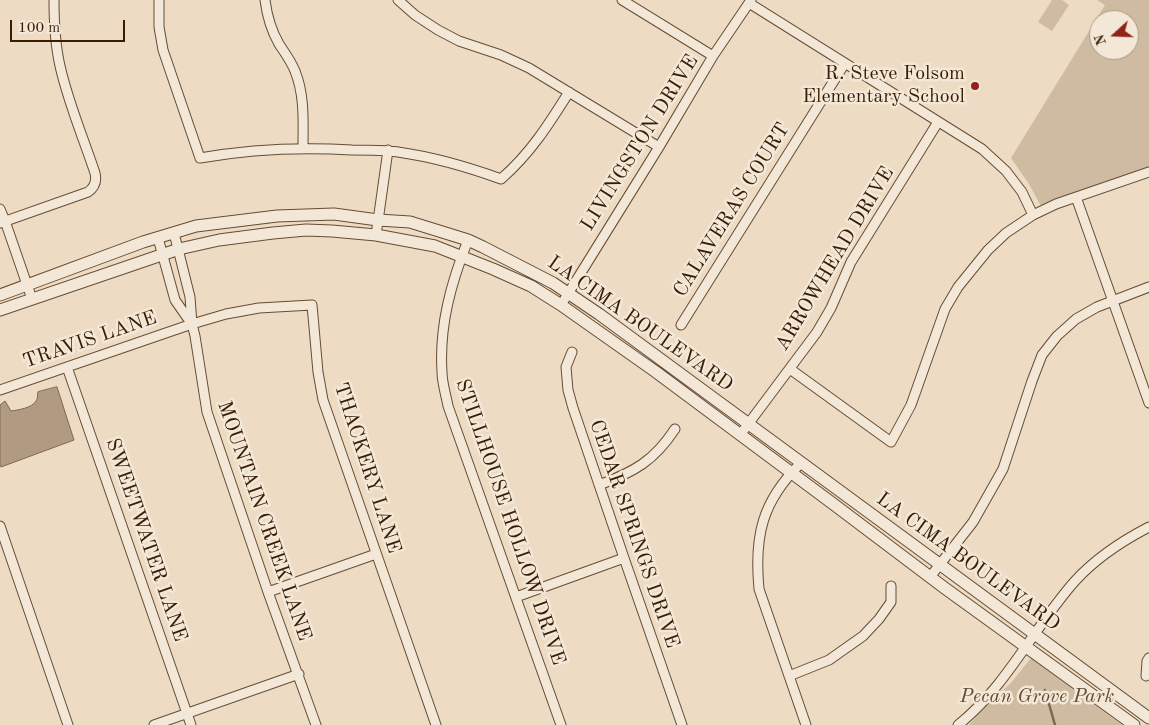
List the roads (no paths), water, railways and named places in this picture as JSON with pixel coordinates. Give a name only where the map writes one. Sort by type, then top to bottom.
[{"type":"street","points":[[3,222],[88,192],[95,183],[95,173],[60,66],[55,38],[54,0]]},
{"type":"street","points":[[159,0],[159,28],[163,50],[200,158],[248,151],[304,148],[388,150],[417,155],[501,179],[534,145],[569,92]]},
{"type":"street","points":[[265,0],[271,27],[292,66],[300,88],[303,105],[304,148]]},
{"type":"street","points":[[398,0],[415,15],[438,30],[459,41],[501,55],[523,65],[659,147]]},
{"type":"street","points":[[625,1],[714,56]]},
{"type":"street","points":[[750,2],[982,149],[1006,171],[1022,192],[1032,215]]},
{"type":"street","name":"LIVINGSTON DRIVE","points":[[561,305],[714,56],[750,2]]},
{"type":"street","name":"CALAVERAS COURT","points":[[681,325],[845,63]]},
{"type":"street","name":"ARROWHEAD DRIVE","points":[[740,435],[817,332],[831,308],[851,262],[868,232],[938,122]]},
{"type":"street","points":[[376,235],[388,150]]},
{"type":"street","points":[[790,369],[891,442],[912,405],[942,316],[958,287],[988,250],[1006,233],[1032,215],[1076,197],[1149,172]]},
{"type":"street","points":[[1076,197],[1149,403]]},
{"type":"street","points":[[0,209],[3,222],[32,299]]},
{"type":"street","name":"LA CIMA BOULEVARD","points":[[0,295],[196,226],[277,216],[334,214],[410,222],[468,240],[553,283],[599,314],[1149,718]]},
{"type":"street","name":"LA CIMA BOULEVARD","points":[[0,310],[179,249],[219,240],[273,232],[332,231],[376,235],[435,246],[530,286],[561,305],[656,372],[930,577],[1134,725]]},
{"type":"street","name":"MOUNTAIN CREEK LANE","points":[[174,233],[190,297],[192,324],[207,412],[268,592],[316,725]]},
{"type":"street","name":"MOUNTAIN CREEK LANE","points":[[158,238],[175,300],[192,324]]},
{"type":"street","name":"STILLHOUSE HOLLOW DRIVE","points":[[468,240],[447,304],[441,339],[442,374],[448,406],[561,725]]},
{"type":"street","points":[[930,577],[973,522],[1003,469],[1032,380],[1042,356],[1057,336],[1076,319],[1096,307],[1149,287]]},
{"type":"street","name":"THACKERY LANE","points":[[192,324],[226,314],[259,308],[312,305],[318,372],[323,400],[436,725]]},
{"type":"street","name":"TRAVIS LANE","points":[[0,390],[192,324]]},
{"type":"street","name":"CEDAR SPRINGS DRIVE","points":[[572,352],[566,367],[568,390],[573,408],[682,725]]},
{"type":"street","name":"SWEETWATER LANE","points":[[67,367],[191,725]]},
{"type":"street","points":[[599,485],[624,475],[654,456],[675,429]]},
{"type":"street","points":[[802,463],[791,473],[767,510],[760,534],[757,570],[759,590],[806,725]]},
{"type":"street","points":[[0,526],[68,725]]},
{"type":"street","points":[[958,725],[980,705],[999,683],[1076,580],[1101,557],[1149,527]]},
{"type":"street","points":[[268,592],[376,554]]},
{"type":"street","points":[[516,597],[624,558]]},
{"type":"street","points":[[789,676],[829,660],[863,636],[879,620],[891,602],[891,586]]},
{"type":"street","points":[[1146,676],[1149,658]]},
{"type":"street","points":[[154,725],[298,674]]},
{"type":"waterway","points":[[1045,690],[1055,725]]},
{"type":"place","name":"R. Steve Folsom Elementary School","points":[[975,86]]},
{"type":"park label","name":"Pecan Grove Park","points":[[1037,697]]}]
